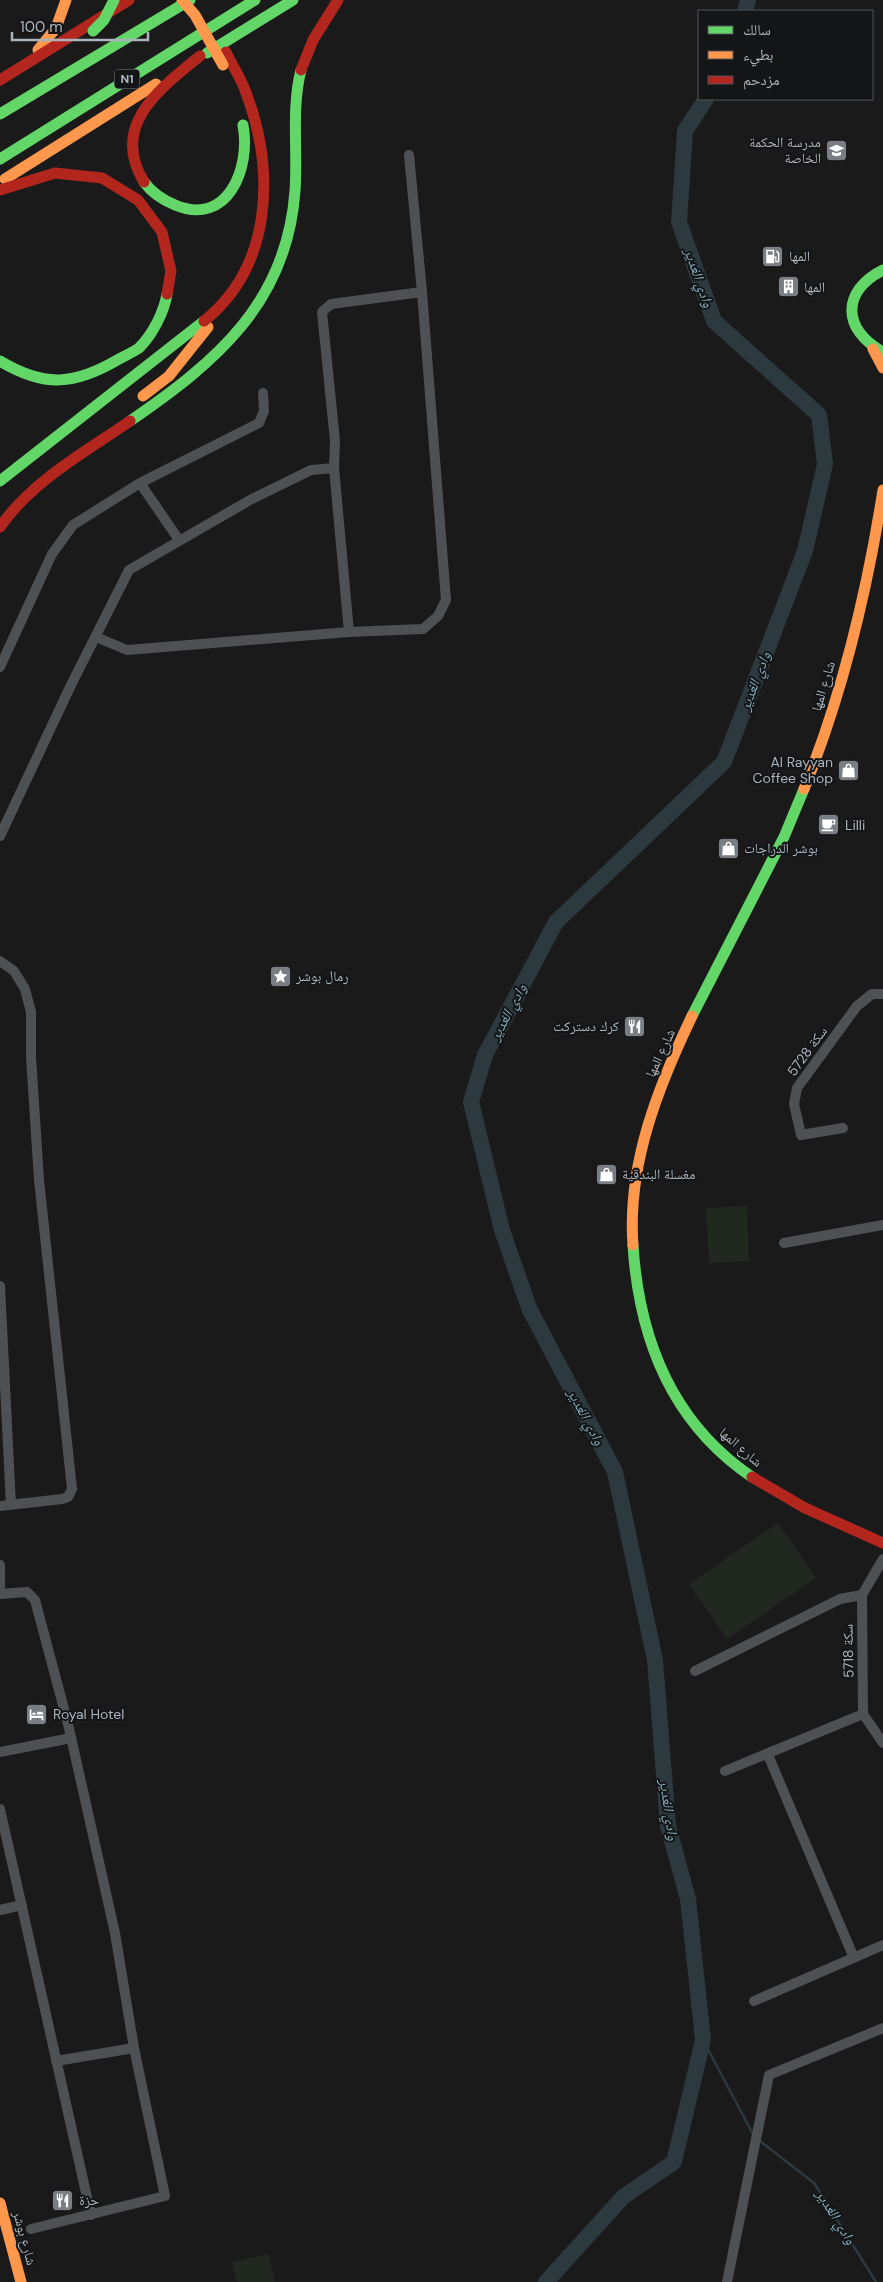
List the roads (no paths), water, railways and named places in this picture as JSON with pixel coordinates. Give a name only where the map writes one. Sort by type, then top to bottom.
[{"type":"main road","points":[[0,79],[40,48],[54,33],[62,16],[66,0]]},
{"type":"main road","points":[[0,91],[93,31],[104,20],[114,0]]},
{"type":"main road","points":[[0,79],[129,0]]},
{"type":"main road","points":[[182,0],[195,16],[223,65],[232,89]]},
{"type":"main road","points":[[0,114],[190,0]]},
{"type":"main road","points":[[0,519],[28,488],[168,376],[212,322],[244,274],[257,245],[261,222],[263,179],[257,133],[245,91],[197,0]]},
{"type":"main road","name":"N1","points":[[0,159],[254,0]]},
{"type":"main road","points":[[0,182],[200,56],[293,0]]},
{"type":"main road","points":[[0,527],[20,502],[47,479],[208,362],[242,324],[270,287],[288,244],[296,207],[296,98],[302,65],[325,17],[338,0]]},
{"type":"main road","points":[[200,56],[151,98],[137,120],[133,141],[135,158],[148,188],[171,204],[188,209],[206,210],[229,195],[237,186],[241,176],[247,141],[237,105]]},
{"type":"main road","points":[[0,190],[35,176],[56,172],[87,173],[112,182],[138,200],[156,220],[169,251],[171,268],[167,306],[158,323],[141,346],[115,366],[89,376],[66,379],[30,375],[0,361]]},
{"type":"main road","points":[[883,258],[879,271],[862,283],[856,292],[852,302],[851,316],[860,338],[878,350],[883,368]]},
{"type":"main road","points":[[0,481],[220,308]]},
{"type":"main road","name":"شارع المها","points":[[883,490],[868,575],[834,705],[791,821],[658,1092],[638,1171],[632,1232],[634,1276],[645,1327],[664,1377],[693,1423],[731,1462],[774,1492],[804,1508],[883,1543]]},
{"type":"main road","name":"شارع بوشر","points":[[0,2203],[21,2282]]},
{"type":"street","points":[[96,637],[127,650],[350,632],[423,629],[438,616],[446,600],[422,292],[409,155]]},
{"type":"street","points":[[350,632],[334,468],[335,441],[322,312],[331,304],[422,292]]},
{"type":"street","points":[[0,667],[52,554],[72,525],[140,483],[259,423],[264,411],[263,393]]},
{"type":"street","points":[[0,836],[129,570],[250,500],[310,470],[334,468]]},
{"type":"street","points":[[140,483],[179,540]]},
{"type":"street","points":[[0,961],[14,971],[25,990],[30,1012],[39,1180],[72,1489],[68,1497],[62,1500],[0,1506]]},
{"type":"street","name":"سكة 5728","points":[[843,1128],[801,1135],[794,1104],[797,1088],[857,1006],[872,994],[883,994]]},
{"type":"street","points":[[784,1243],[883,1225]]},
{"type":"street","points":[[0,1286],[11,1505]]},
{"type":"street","points":[[695,1671],[840,1599],[862,1594],[883,1559]]},
{"type":"street","points":[[0,1565],[0,1587]]},
{"type":"street","points":[[0,1594],[27,1592],[35,1600],[71,1738],[115,1933],[134,2048],[165,2196],[31,2229]]},
{"type":"street","name":"سكة 5718","points":[[862,1594],[863,1714]]},
{"type":"street","points":[[725,1771],[863,1714],[883,1743]]},
{"type":"street","points":[[0,1752],[71,1738]]},
{"type":"street","points":[[768,1754],[854,1958]]},
{"type":"street","points":[[0,1809],[91,2215]]},
{"type":"street","points":[[0,1910],[22,1905]]},
{"type":"street","points":[[754,2000],[883,1945]]},
{"type":"street","points":[[727,2282],[769,2075],[883,2028]]},
{"type":"street","points":[[56,2061],[134,2048]]},
{"type":"waterway","name":"وادي الغدير","points":[[745,10],[748,0]]},
{"type":"waterway","name":"وادي الغدير","points":[[546,2282],[623,2197],[674,2162],[703,2040],[688,1899],[668,1826],[655,1660],[615,1472],[529,1308],[502,1230],[471,1102],[485,1055],[556,922],[724,762],[805,551],[825,464],[819,415],[714,321],[679,222],[685,131],[705,100]]},
{"type":"waterway","name":"وادي الغدير","points":[[703,2040],[754,2136]]},
{"type":"waterway","name":"وادي الغدير","points":[[760,2141],[814,2183],[876,2282]]},
{"type":"place","name":"مدرسة الحكمة الخاصة","points":[[837,150]]},
{"type":"place","name":"المه‍ا","points":[[773,256]]},
{"type":"place","name":"المها","points":[[788,287]]},
{"type":"place","name":"Al Rayyan Coffee Shop","points":[[849,770]]},
{"type":"place","name":"Lilli","points":[[829,825]]},
{"type":"place","name":"بوشر الدراجات","points":[[728,848]]},
{"type":"place","name":"رمال بوشر","points":[[280,976]]},
{"type":"place","name":"كرك دستركت","points":[[635,1026]]},
{"type":"place","name":"مغسلة البندقية","points":[[606,1174]]},
{"type":"place","name":"Royal Hotel","points":[[37,1714]]},
{"type":"place","name":"حزة","points":[[63,2200]]}]
